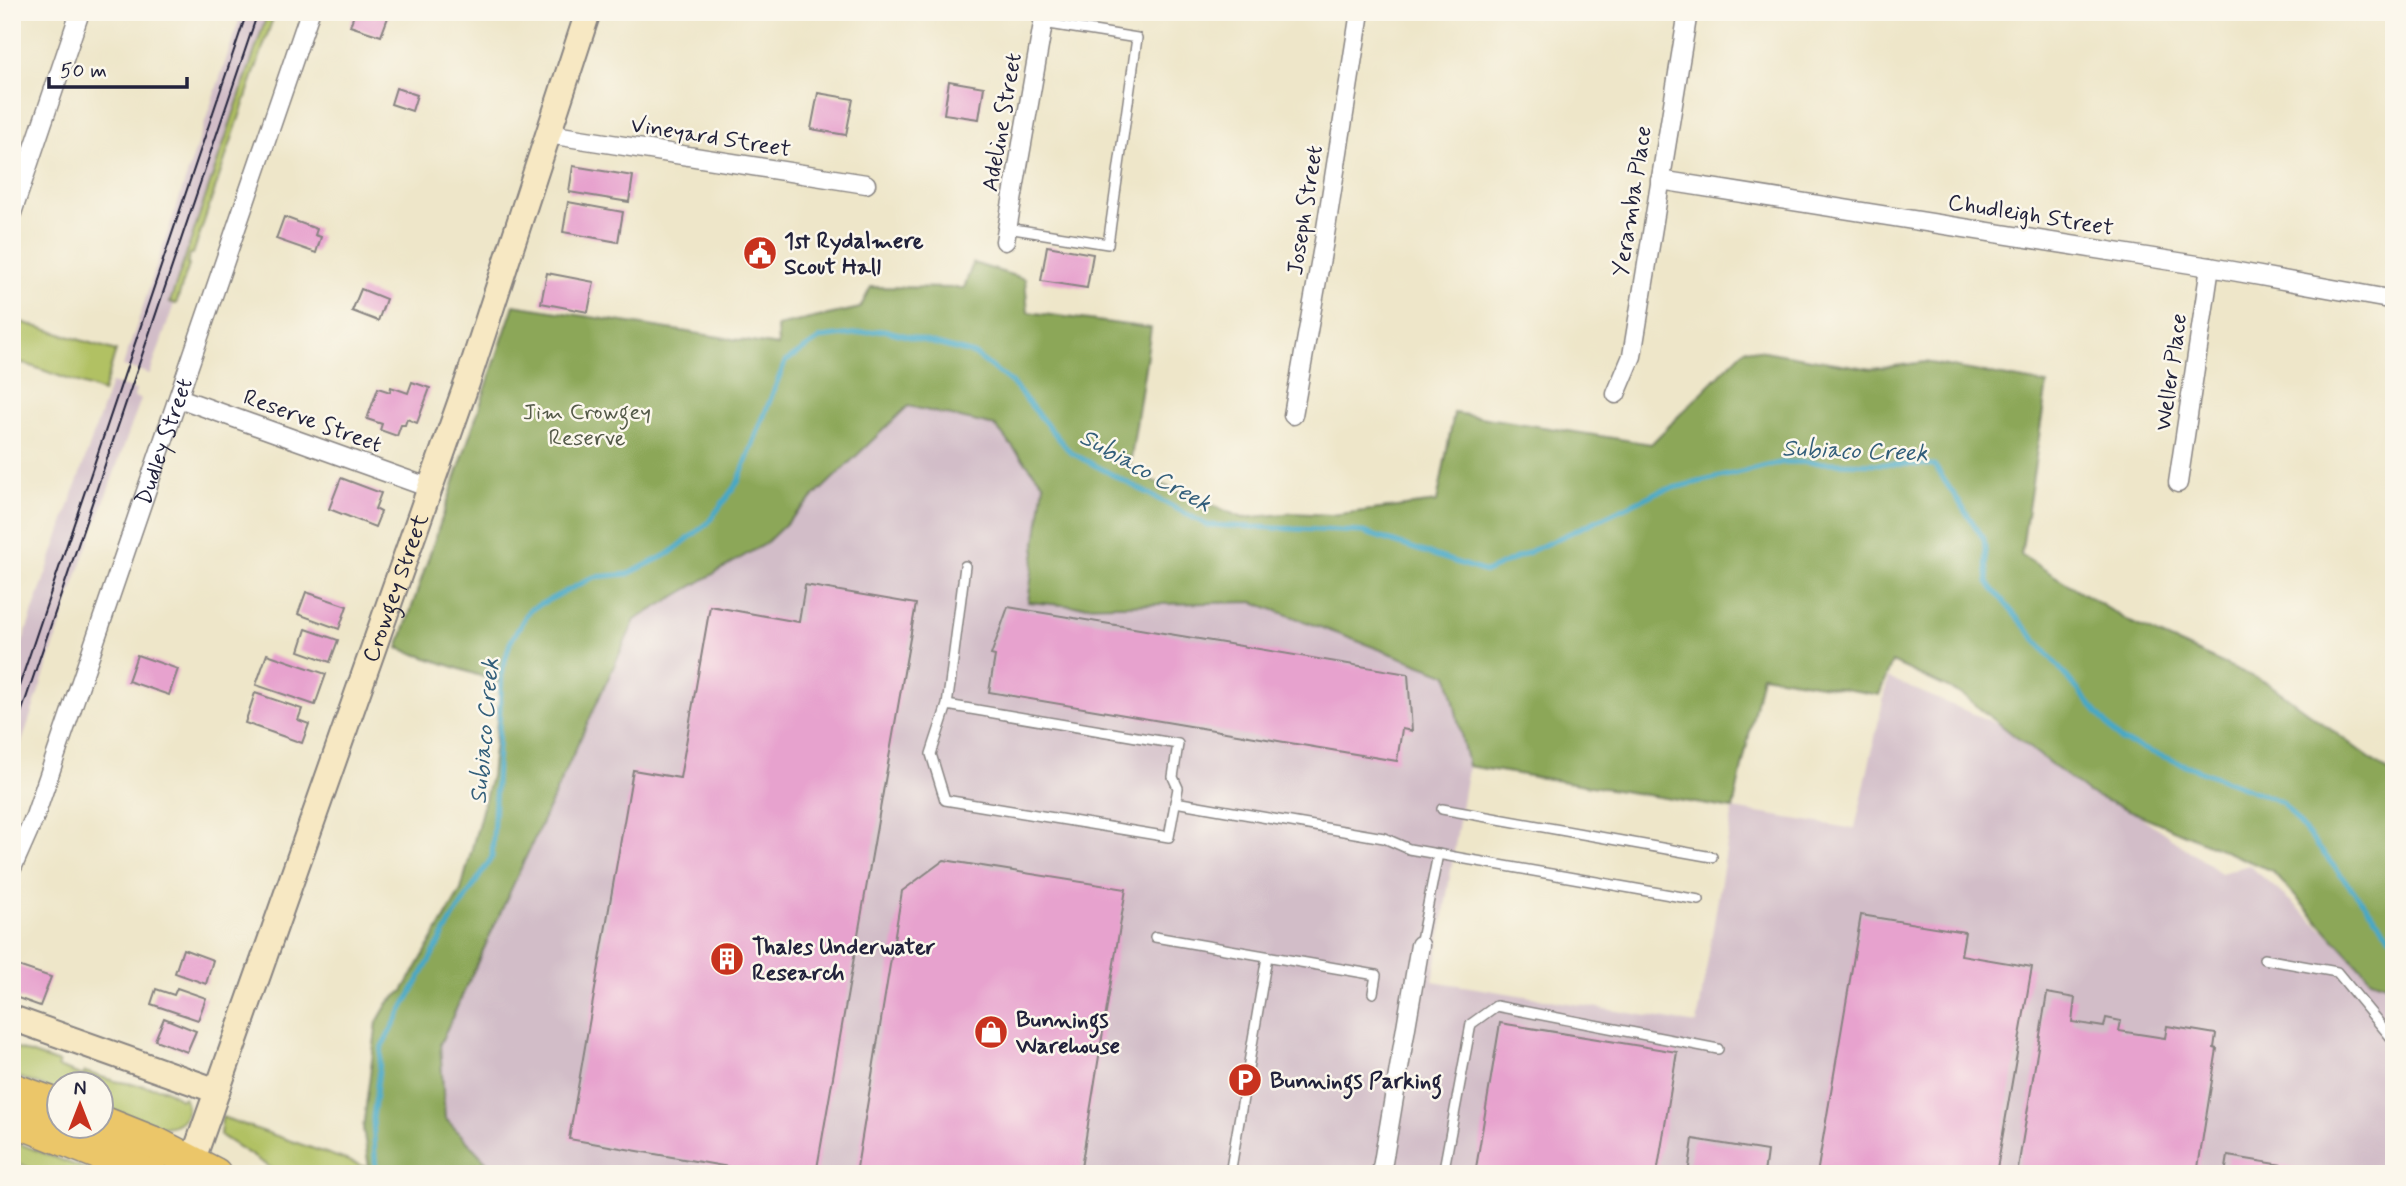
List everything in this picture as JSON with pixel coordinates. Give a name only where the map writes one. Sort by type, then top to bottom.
[{"type":"highway","points":[[12,1090],[46,1101]]},
{"type":"highway","points":[[12,1119],[151,1174]]},
{"type":"highway","points":[[116,1128],[203,1168]]},
{"type":"street","points":[[12,213],[80,12]]},
{"type":"street","name":"Dudley Street","points":[[12,868],[35,816],[310,12]]},
{"type":"street","name":"Crowgey Street","points":[[203,1168],[217,1091],[467,383],[588,12]]},
{"type":"street","name":"Joseph Street","points":[[1293,415],[1360,12]]},
{"type":"street","name":"Yeramba Place","points":[[1616,394],[1632,356],[1688,12]]},
{"type":"street","name":"Adeline Street","points":[[1006,234],[1044,18]]},
{"type":"street","name":"Vineyard Street","points":[[548,134],[866,184]]},
{"type":"street","name":"Chudleigh Street","points":[[1660,180],[2210,267],[2394,300]]},
{"type":"street","name":"Weller Place","points":[[2178,483],[2210,267]]},
{"type":"street","name":"Reserve Street","points":[[179,398],[429,488]]},
{"type":"street","points":[[1381,1174],[1420,945]]},
{"type":"street","points":[[12,1018],[217,1091]]},
{"type":"lane","points":[[1006,234],[1108,244],[1137,38],[1044,18]]},
{"type":"lane","points":[[947,705],[1178,744],[1173,777],[1178,788],[1169,838],[945,800],[931,754],[947,705],[965,566]]},
{"type":"lane","points":[[1175,802],[1384,838],[1409,849],[1699,900]]},
{"type":"lane","points":[[1443,809],[1712,857]]},
{"type":"lane","points":[[1420,945],[1438,854]]},
{"type":"lane","points":[[1155,937],[1376,975],[1373,993]]},
{"type":"lane","points":[[1230,1174],[1267,957]]},
{"type":"lane","points":[[2264,959],[2337,972],[2394,1041]]},
{"type":"lane","points":[[1443,1174],[1471,1024],[1496,1006],[1718,1049]]},
{"type":"shaded area","points":[[242,12],[268,12],[170,302],[174,304],[150,374],[123,366]]},
{"type":"shaded area","points":[[111,383],[136,390],[134,397],[141,399],[78,573],[12,772],[12,673]]},
{"type":"shaded area","points":[[908,406],[995,426],[1044,484],[1028,601],[1074,606],[1253,602],[1448,675],[1468,766],[1433,981],[1697,1024],[1733,809],[1855,829],[1888,678],[2026,736],[2221,873],[2249,865],[2394,988],[2394,1174],[498,1174],[445,1118],[440,1044],[636,620],[766,543]]},
{"type":"green space","points":[[268,12],[275,12],[193,254],[190,254],[176,304],[170,302]]},
{"type":"green space","name":"Jim Crowgey Reserve","points":[[973,263],[1025,279],[1028,312],[1151,328],[1129,471],[1243,518],[1293,513],[1331,515],[1437,502],[1454,413],[1651,444],[1746,348],[1872,369],[1925,362],[2047,384],[2021,555],[2130,622],[2268,683],[2394,776],[2394,987],[2371,979],[2272,871],[2088,793],[1961,694],[1892,662],[1879,695],[1762,675],[1733,809],[1468,766],[1448,675],[1253,602],[1074,606],[1028,602],[1044,484],[995,426],[908,406],[766,543],[635,620],[440,1044],[445,1118],[498,1174],[374,1174],[369,1168],[363,1128],[377,1022],[388,1003],[403,991],[461,890],[491,776],[501,683],[398,648],[514,305],[778,346],[777,326],[860,308],[871,287],[964,288]]},
{"type":"green space","points":[[12,319],[116,351],[103,392],[12,359]]},
{"type":"green space","points":[[12,1047],[59,1063],[58,1067],[66,1070],[46,1070],[46,1087],[12,1075]]},
{"type":"green space","points":[[116,1081],[164,1089],[181,1099],[184,1097],[186,1115],[177,1124],[156,1126],[116,1112]]},
{"type":"green space","points":[[222,1117],[369,1168],[368,1174],[280,1174],[220,1135]]},
{"type":"green space","points":[[12,1141],[95,1174],[45,1174],[12,1161]]},
{"type":"building","points":[[355,12],[390,12],[381,36],[350,26]]},
{"type":"building","points":[[949,81],[984,87],[979,119],[944,114]]},
{"type":"building","points":[[396,88],[417,95],[412,111],[391,104]]},
{"type":"building","points":[[818,93],[853,99],[846,135],[811,129]]},
{"type":"building","points":[[573,166],[633,176],[629,202],[569,192]]},
{"type":"building","points":[[568,202],[623,212],[618,242],[563,232]]},
{"type":"building","points":[[284,217],[317,229],[315,235],[321,237],[316,253],[276,239]]},
{"type":"building","points":[[1047,246],[1093,254],[1087,288],[1041,281]]},
{"type":"building","points":[[547,273],[594,282],[588,312],[541,303]]},
{"type":"building","points":[[361,289],[386,299],[378,321],[352,311]]},
{"type":"building","points":[[412,382],[430,388],[417,423],[407,419],[405,425],[401,425],[397,436],[380,430],[382,424],[367,419],[378,388],[390,392],[391,387],[408,393]]},
{"type":"building","points":[[341,478],[381,493],[375,509],[381,512],[375,527],[329,509]]},
{"type":"building","name":"Thales Underwater Research","points":[[805,585],[916,604],[816,1174],[769,1174],[569,1139],[633,770],[680,778],[710,606],[799,622]]},
{"type":"building","points":[[306,592],[347,606],[339,629],[298,614]]},
{"type":"building","points":[[1008,607],[1408,674],[1412,731],[1402,729],[1397,761],[989,692],[995,656],[991,655]]},
{"type":"building","points":[[306,629],[338,640],[330,662],[299,651]]},
{"type":"building","points":[[267,654],[326,674],[315,705],[256,685]]},
{"type":"building","points":[[137,655],[178,669],[169,695],[128,681]]},
{"type":"building","points":[[255,693],[302,709],[298,720],[309,724],[302,743],[245,723]]},
{"type":"building","name":"Bunnings Warehouse","points":[[944,860],[1126,889],[1080,1174],[856,1174],[902,891]]},
{"type":"building","points":[[1861,915],[1965,932],[1961,955],[2032,967],[1996,1174],[1817,1174]]},
{"type":"building","points":[[183,949],[213,960],[206,984],[175,973]]},
{"type":"building","points":[[12,964],[51,977],[40,1006],[15,997],[15,991],[12,990]]},
{"type":"building","points":[[177,988],[206,998],[198,1020],[151,1004],[156,989],[174,995]]},
{"type":"building","points":[[2047,993],[2075,998],[2072,1022],[2104,1027],[2106,1018],[2121,1021],[2119,1031],[2165,1038],[2167,1026],[2216,1034],[2214,1048],[2217,1049],[2197,1174],[2017,1174]]},
{"type":"building","points":[[164,1018],[196,1031],[187,1052],[155,1040]]},
{"type":"building","points":[[1500,1023],[1677,1052],[1657,1174],[1475,1174]]},
{"type":"building","points":[[1693,1139],[1767,1151],[1764,1174],[1688,1174]]},
{"type":"building","points":[[2228,1156],[2325,1172],[2325,1174],[2225,1174]]},
{"type":"waterway","name":"Subiaco Creek","points":[[376,1174],[373,1118],[382,1046],[453,918],[492,857],[502,671],[510,643],[529,610],[594,577],[628,574],[670,553],[708,523],[738,482],[785,362],[821,338],[884,330],[974,354],[1011,382],[1070,452],[1207,525],[1363,532],[1486,572],[1660,491],[1784,462],[1934,465],[1984,539],[1988,583],[2120,740],[2282,802],[2394,938]]},
{"type":"tram line","points":[[12,707],[247,12]]},
{"type":"tram line","points":[[12,740],[258,12]]},
{"type":"place","name":"1st Rydalmere Scout Hall","points":[[760,253]]},
{"type":"place","name":"Thales Underwater Research","points":[[727,959]]},
{"type":"place","name":"Bunnings Warehouse","points":[[991,1032]]},
{"type":"place","name":"Bunnings Parking","points":[[1245,1080]]}]
